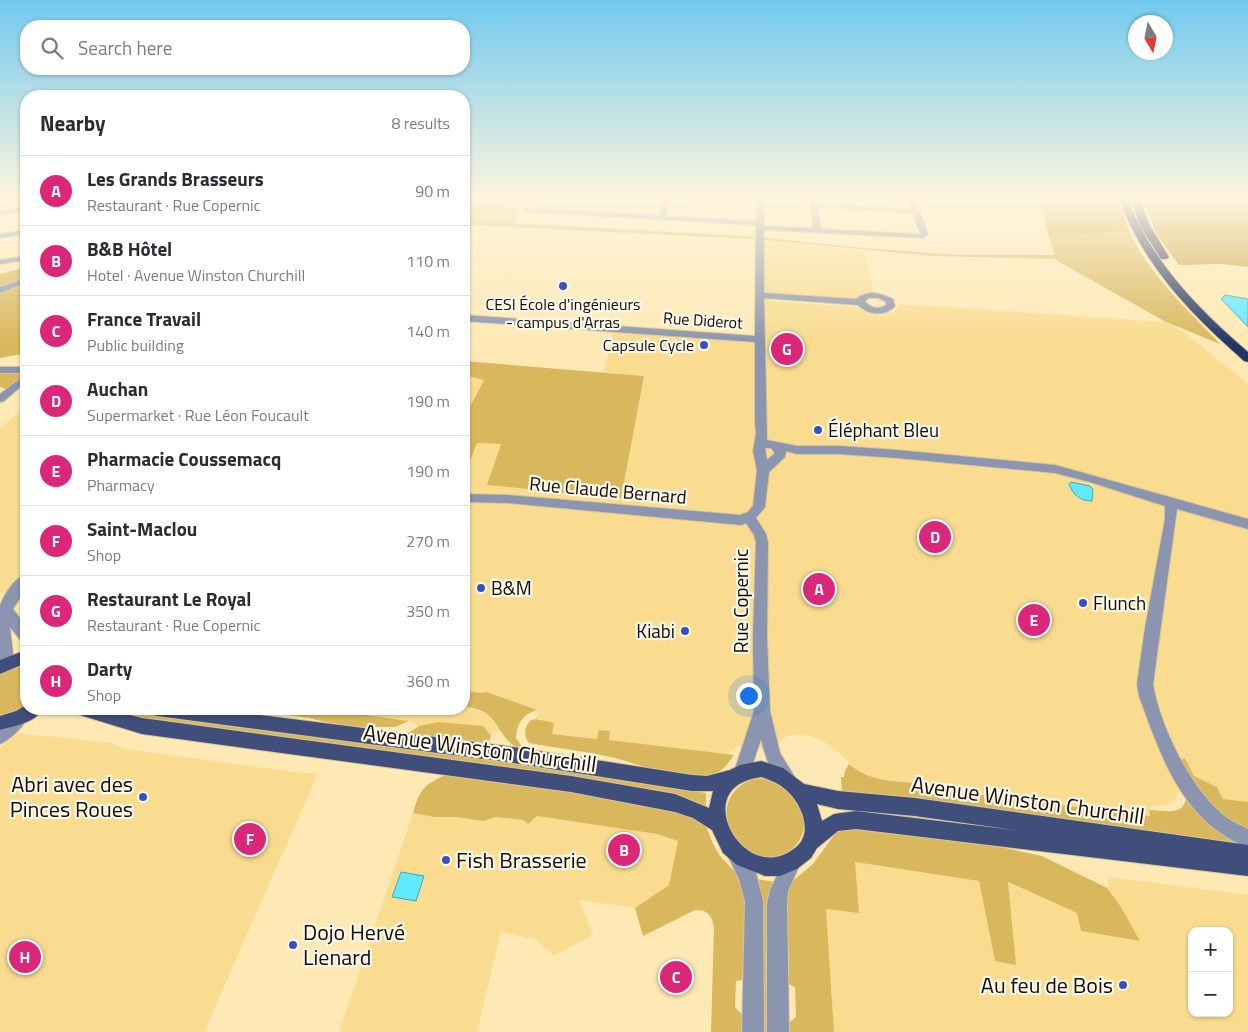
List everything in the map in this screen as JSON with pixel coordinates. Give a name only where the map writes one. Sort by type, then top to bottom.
[{"type":"highway","points":[[1146,246],[1170,280],[1208,321],[1248,358]]},
{"type":"highway","points":[[1157,246],[1172,269],[1208,310],[1248,348]]},
{"type":"main road","points":[[1,666],[20,658]]},
{"type":"main road","points":[[0,723],[22,715]]},
{"type":"main road","name":"Avenue Winston Churchill","points":[[100,715],[142,726],[519,776],[625,793],[683,805],[698,811],[718,824]]},
{"type":"main road","name":"Avenue Winston Churchill","points":[[203,715],[513,755],[692,783],[706,784],[737,775]]},
{"type":"main road","points":[[753,770],[765,770],[788,779],[802,792],[810,808],[813,820],[810,843],[802,854],[792,862],[773,868],[748,862],[734,852],[724,839],[718,824],[716,811],[718,798],[724,787],[737,775],[753,770]]},
{"type":"main road","name":"Avenue Winston Churchill","points":[[802,792],[833,800],[915,807],[1248,854]]},
{"type":"main road","name":"Avenue Winston Churchill","points":[[810,843],[834,823],[856,820],[1248,867]]},
{"type":"street","points":[[760,246],[760,422],[762,434],[759,449],[764,470]]},
{"type":"street","points":[[0,262],[20,259]]},
{"type":"street","points":[[0,290],[20,282]]},
{"type":"street","points":[[760,295],[860,302]]},
{"type":"street","name":"Rue Diderot","points":[[470,318],[760,339]]},
{"type":"street","points":[[0,370],[20,370]]},
{"type":"street","points":[[0,399],[20,382]]},
{"type":"street","points":[[762,434],[776,451]]},
{"type":"street","points":[[759,449],[763,456],[776,451],[839,450],[1037,466],[1092,478],[1171,503],[1248,524]]},
{"type":"street","points":[[749,517],[758,510],[761,503],[761,480],[764,470],[776,451]]},
{"type":"street","name":"Rue Claude Bernard","points":[[470,498],[513,500],[730,520],[749,517]]},
{"type":"street","points":[[1171,503],[1171,519],[1152,628],[1145,684],[1172,762],[1200,803],[1221,824],[1248,839]]},
{"type":"street","name":"Rue Copernic","points":[[749,517],[760,534],[762,542],[760,637],[762,710]]},
{"type":"street","points":[[1,666],[8,651],[4,634],[6,610],[9,598],[20,586]]},
{"type":"street","points":[[6,610],[20,629]]},
{"type":"street","points":[[737,775],[762,710]]},
{"type":"street","points":[[762,710],[773,756],[788,779]]},
{"type":"street","points":[[0,736],[26,715]]},
{"type":"street","points":[[734,852],[748,876],[754,902],[753,1032]]},
{"type":"street","points":[[778,1032],[777,904],[779,890],[792,862]]},
{"type":"shaded area","points":[[760,246],[818,246],[864,251],[874,295],[860,300],[772,296],[772,301],[856,307],[879,317],[895,311],[898,308],[898,304],[1166,322],[1185,333],[1248,384],[1248,802],[1223,799],[1217,787],[1194,776],[1185,758],[1172,762],[1178,783],[1178,792],[1175,799],[1168,804],[1149,807],[1151,817],[916,787],[916,783],[883,780],[866,776],[855,769],[843,756],[823,741],[798,734],[787,736],[778,743],[779,749],[737,746],[727,755],[609,740],[609,731],[598,739],[552,734],[541,719],[536,719],[537,710],[487,692],[470,692],[470,459],[477,443],[501,444],[488,485],[643,376],[604,372],[614,328],[760,339]]},
{"type":"shaded area","points":[[829,246],[958,255],[1055,255],[1052,246],[1137,246],[1158,277],[1220,344],[1166,322],[1054,259],[934,256]]},
{"type":"shaded area","points":[[1165,246],[1248,246],[1248,267],[1222,264],[1179,265]]},
{"type":"shaded area","points":[[20,269],[20,354],[0,358],[0,274]]},
{"type":"shaded area","points":[[470,362],[644,376],[621,498],[487,485],[501,444],[477,443],[470,459],[470,407],[484,380],[470,376]]},
{"type":"shaded area","points":[[0,372],[20,372],[20,378],[7,389],[0,387]]},
{"type":"shaded area","points":[[470,376],[484,379],[470,406]]},
{"type":"shaded area","points":[[20,412],[20,605],[12,595],[0,592],[0,428]]},
{"type":"shaded area","points":[[20,665],[20,710],[0,717],[0,673]]},
{"type":"shaded area","points":[[470,691],[487,692],[537,710],[524,717],[518,728],[516,738],[524,749],[517,747],[507,740],[492,719],[485,712],[470,708]]},
{"type":"shaded area","points":[[470,708],[487,714],[501,731],[494,732],[491,736],[488,733],[431,723],[419,726],[409,721],[366,715],[470,715]]},
{"type":"shaded area","points":[[128,715],[154,715],[514,762],[706,793],[706,806],[704,807],[684,797],[599,780],[153,721]]},
{"type":"shaded area","points":[[287,715],[366,715],[409,721],[395,727],[348,727]]},
{"type":"shaded area","points":[[536,719],[554,723],[552,734],[597,739],[599,730],[610,731],[609,740],[734,755],[717,773],[709,776],[685,777],[611,757],[529,743],[525,734],[526,728],[531,720]]},
{"type":"shaded area","points":[[438,722],[483,726],[491,736],[489,742],[483,744],[407,734],[419,726]]},
{"type":"shaded area","points":[[18,733],[111,743],[125,749],[302,773],[318,773],[204,1032],[0,1032],[0,748]]},
{"type":"shaded area","points":[[1185,758],[1194,776],[1217,787],[1223,799],[1248,802],[1248,832],[1210,807],[1178,761]]},
{"type":"shaded area","points":[[849,764],[856,770],[872,777],[889,781],[916,783],[916,787],[1150,816],[1149,810],[1170,811],[1181,808],[1186,798],[1186,789],[1248,849],[842,792],[841,777],[844,777]]},
{"type":"shaded area","points":[[445,775],[487,777],[685,812],[705,824],[718,853],[745,884],[747,979],[736,981],[735,1007],[747,1020],[747,1032],[711,1032],[714,927],[709,914],[695,910],[643,936],[635,908],[669,885],[678,841],[657,834],[537,816],[528,824],[523,820],[496,817],[484,821],[455,817],[434,817],[413,813],[423,789]]},
{"type":"shaded area","points":[[755,779],[765,779],[778,783],[789,792],[801,809],[804,825],[800,839],[790,850],[777,856],[762,857],[747,851],[729,827],[727,810],[729,801],[738,788]]},
{"type":"shaded area","points":[[413,813],[434,817],[455,817],[484,821],[496,817],[523,820],[528,824],[537,816],[657,834],[678,841],[669,885],[635,908],[579,900],[593,935],[554,956],[535,939],[501,932],[477,1032],[339,1032]]},
{"type":"shaded area","points":[[857,828],[986,844],[1042,856],[1107,888],[1121,907],[1140,941],[1081,931],[1077,913],[1008,882],[1016,965],[995,961],[979,881],[855,862],[859,913],[826,909],[834,1032],[785,1032],[788,1023],[796,1017],[795,987],[789,984],[784,947],[784,923],[788,885],[813,864],[835,834],[840,831]]},
{"type":"shaded area","points":[[854,862],[979,881],[995,960],[1015,964],[1007,882],[1077,913],[1081,931],[1139,941],[1121,907],[1107,888],[1109,877],[1248,895],[1248,1032],[834,1032],[826,909],[859,913]]},
{"type":"shaded area","points":[[756,879],[775,882],[770,1032],[761,1032]]},
{"type":"water","points":[[1225,295],[1248,299],[1248,327],[1221,299]]},
{"type":"water","points":[[1071,482],[1090,486],[1093,489],[1092,501],[1077,497],[1069,484]]},
{"type":"water","points":[[401,872],[424,876],[416,901],[392,897]]},
{"type":"place","name":"CESI École d'ingénieurs - campus d'Arras","points":[[563,286]]},
{"type":"place","name":"Capsule Cycle","points":[[704,345]]},
{"type":"place","name":"Restaurant Le Royal","points":[[787,349]]},
{"type":"place","name":"Éléphant Bleu","points":[[818,430]]},
{"type":"place","name":"Auchan","points":[[935,537]]},
{"type":"place","name":"B&M","points":[[481,588]]},
{"type":"place","name":"Les Grands Brasseurs","points":[[819,589]]},
{"type":"place","name":"Flunch","points":[[1083,603]]},
{"type":"place","name":"Pharmacie Coussemacq","points":[[1034,620]]},
{"type":"place","name":"Kiabi","points":[[685,631]]},
{"type":"place","name":"Abri avec des Pinces Roues","points":[[143,797]]},
{"type":"place","name":"Saint-Maclou","points":[[250,839]]},
{"type":"place","name":"B&B Hôtel","points":[[624,850]]},
{"type":"place","name":"Fish Brasserie","points":[[446,860]]},
{"type":"place","name":"Dojo Hervé Lienard","points":[[293,945]]},
{"type":"place","name":"Darty","points":[[25,957]]},
{"type":"place","name":"France Travail","points":[[676,977]]},
{"type":"place","name":"Au feu de Bois","points":[[1123,985]]}]
